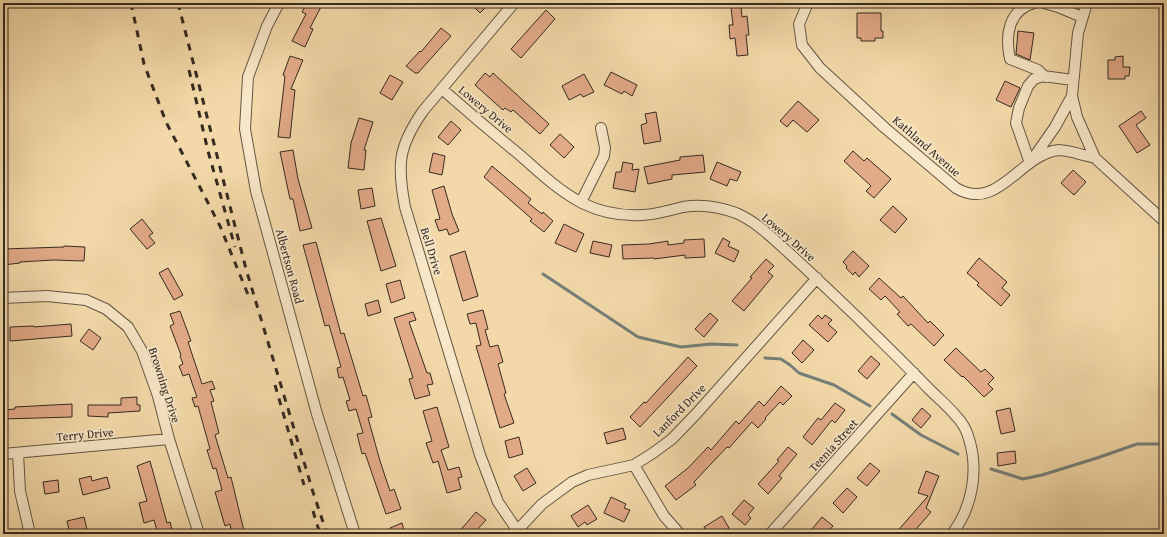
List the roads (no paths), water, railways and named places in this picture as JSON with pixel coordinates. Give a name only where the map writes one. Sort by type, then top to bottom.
[{"type":"street","name":"Albertson Road","points":[[279,3],[267,26],[248,77],[245,129],[256,190],[316,414],[356,534]]},
{"type":"street","name":"Bell Drive","points":[[514,3],[423,111],[411,129],[402,155],[400,183],[405,207],[480,455],[498,502],[515,532]]},
{"type":"street","name":"Kathland Avenue","points":[[808,3],[799,24],[802,44],[820,68],[885,128],[965,194],[979,195],[1000,188],[1030,163],[1045,154],[1060,150],[1095,158]]},
{"type":"street","points":[[1034,3],[1027,5],[1018,11],[1011,22],[1007,39],[1008,49],[1010,59],[1038,70],[1045,77]]},
{"type":"street","points":[[1044,3],[1082,17]]},
{"type":"street","points":[[1087,3],[1078,33],[1073,80],[1072,96],[1077,117],[1095,158],[1164,222]]},
{"type":"street","points":[[1030,163],[1016,123],[1019,108],[1028,86],[1034,79],[1045,77],[1073,80]]},
{"type":"street","name":"Lowery Drive","points":[[442,89],[541,174],[581,202],[606,212],[626,215],[643,215],[686,207],[701,206],[720,208],[748,219],[762,229],[817,278],[914,373],[957,417],[964,427],[969,439],[973,467],[970,495],[964,516],[952,534]]},
{"type":"street","points":[[1030,163],[1055,127],[1072,96]]},
{"type":"street","points":[[581,202],[604,156],[605,148],[601,128]]},
{"type":"street","name":"Lanford Drive","points":[[515,532],[542,504],[572,482],[588,475],[634,465],[672,439],[817,278]]},
{"type":"street","name":"Browning Drive","points":[[3,298],[47,296],[86,300],[106,309],[128,327],[142,351],[158,396],[169,439],[199,534]]},
{"type":"street","name":"Teenia Street","points":[[770,534],[914,373]]},
{"type":"street","name":"Terry Drive","points":[[3,454],[169,439]]},
{"type":"street","points":[[18,453],[20,491],[30,534]]},
{"type":"street","points":[[634,465],[664,516],[680,534]]},
{"type":"waterway","points":[[543,274],[638,337],[681,347],[711,344],[737,345]]},
{"type":"waterway","points":[[765,358],[781,359],[799,373],[834,385],[870,406]]},
{"type":"waterway","points":[[892,414],[921,435],[958,454]]},
{"type":"waterway","points":[[991,469],[1023,479],[1042,475],[1137,444],[1164,444]]},
{"type":"railway","points":[[131,3],[144,64],[166,122],[220,226],[249,297]]},
{"type":"railway","points":[[178,3],[246,269],[327,534]]},
{"type":"railway","points":[[189,70],[208,151],[235,247]]},
{"type":"railway","points":[[275,385],[304,485]]},
{"type":"railway","points":[[313,511],[320,534]]}]
